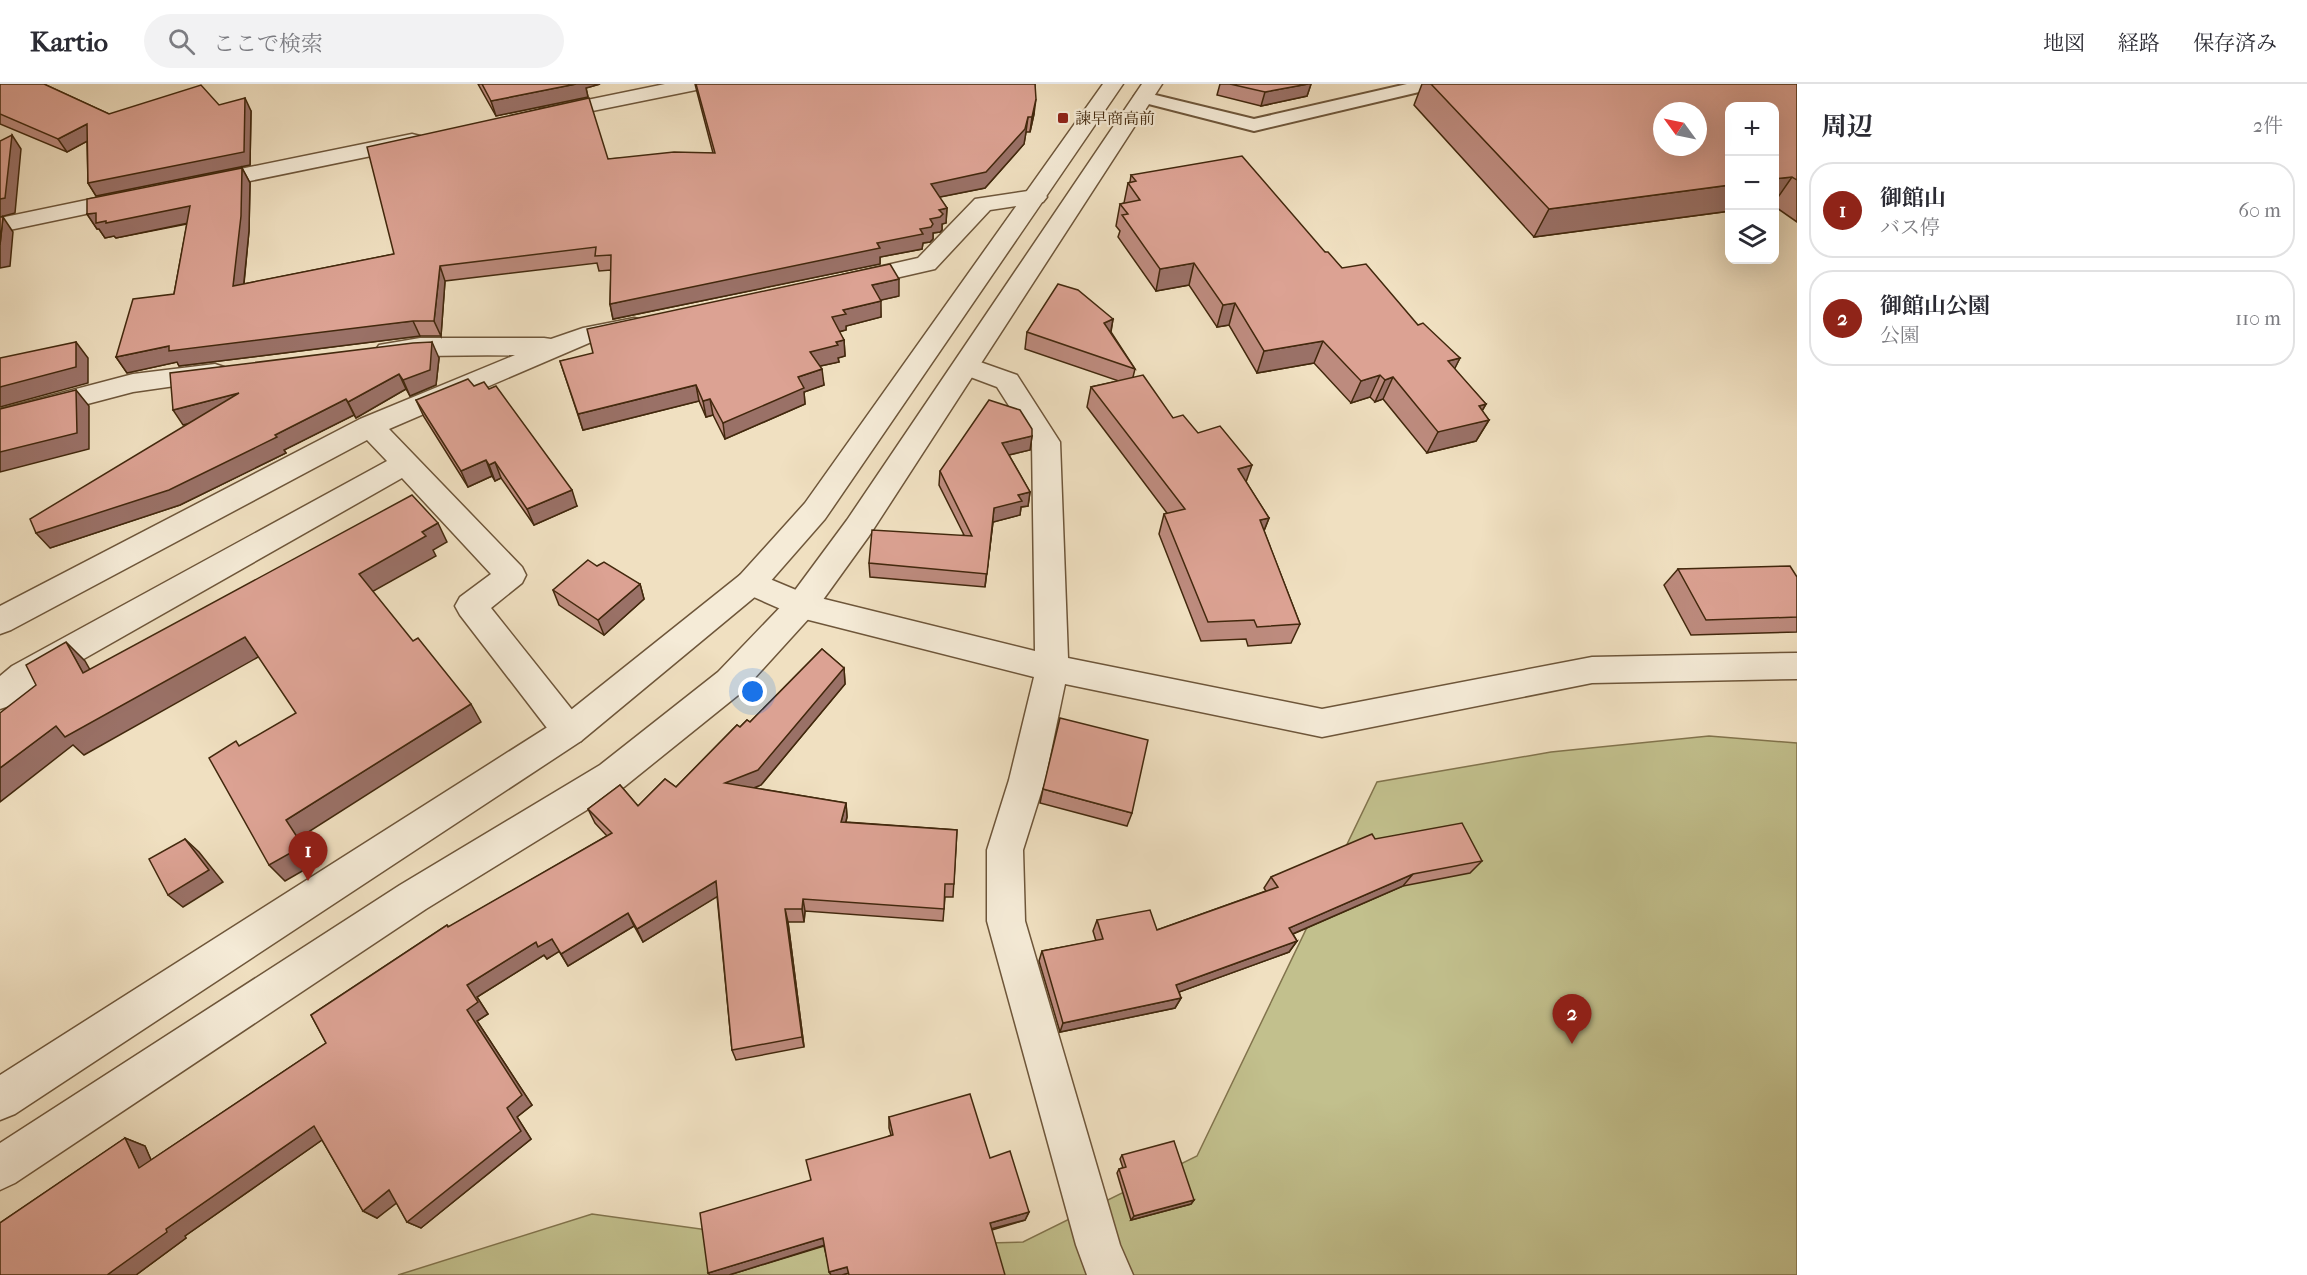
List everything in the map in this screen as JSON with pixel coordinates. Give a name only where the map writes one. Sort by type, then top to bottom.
[{"type":"street","points":[[522,119],[696,84]]},
{"type":"street","points":[[0,1099],[569,731],[751,583],[814,511],[1113,84]]},
{"type":"street","points":[[0,1168],[412,897],[612,776],[730,682],[801,606],[858,528],[1148,91]]},
{"type":"street","points":[[186,187],[429,138]]},
{"type":"street","points":[[0,225],[151,194]]},
{"type":"street","points":[[828,285],[926,264],[983,204],[1035,197]]},
{"type":"street","points":[[0,621],[370,426],[583,336],[653,321]]},
{"type":"street","points":[[363,354],[420,347],[560,346]]},
{"type":"street","points":[[966,366],[1007,381],[1046,442],[1052,668],[1027,780],[1005,850],[1006,921],[1098,1245],[1110,1275]]},
{"type":"street","points":[[0,418],[134,383],[237,370]]},
{"type":"street","points":[[370,426],[511,576],[471,606],[569,731]]},
{"type":"street","points":[[0,694],[24,676],[405,464]]},
{"type":"street","points":[[751,583],[801,606],[1052,668],[1322,723],[1592,670],[1797,666]]},
{"type":"lane","points":[[1148,91],[1254,125],[1430,84]]},
{"type":"shaded area","points":[[1709,736],[1797,743],[1797,1275],[398,1275],[592,1214],[831,1247],[1023,1242],[1197,1156],[1377,782],[1551,752]]},
{"type":"building","points":[[0,84],[44,84],[109,114],[201,85],[219,105],[245,98],[244,152],[88,183],[87,124],[58,139],[0,114]]},
{"type":"building","points":[[482,84],[576,84],[491,101]]},
{"type":"building","points":[[696,84],[1035,84],[1036,99],[1032,117],[1028,117],[1025,129],[986,172],[931,184],[947,208],[939,210],[943,214],[940,217],[930,219],[933,224],[931,227],[920,229],[923,234],[877,243],[880,248],[610,304],[611,255],[595,256],[596,247],[440,266],[434,321],[413,321],[169,351],[169,346],[116,357],[133,299],[174,294],[190,206],[96,223],[96,213],[87,214],[87,199],[242,168],[241,216],[233,286],[394,254],[367,147],[589,98],[608,159],[674,152],[715,153]]},
{"type":"building","points":[[1230,84],[1308,84],[1265,92]]},
{"type":"building","points":[[1431,84],[1797,84],[1797,180],[1792,177],[1779,178],[1779,102],[1725,102],[1725,186],[1549,209]]},
{"type":"building","points":[[12,135],[5,198],[0,199],[0,141]]},
{"type":"building","points":[[1242,156],[1325,252],[1328,252],[1342,268],[1366,264],[1418,325],[1423,323],[1460,358],[1448,361],[1486,404],[1479,406],[1489,420],[1438,432],[1393,377],[1385,380],[1380,375],[1361,381],[1323,341],[1264,351],[1235,303],[1223,305],[1194,263],[1160,269],[1122,215],[1128,214],[1120,204],[1140,200],[1128,183],[1136,181],[1131,175]]},
{"type":"building","points":[[0,217],[3,217],[0,245]]},
{"type":"building","points":[[890,264],[899,279],[872,285],[881,301],[843,310],[846,314],[832,317],[844,340],[836,342],[838,345],[810,352],[822,369],[798,377],[804,388],[723,423],[710,399],[703,401],[696,385],[578,414],[560,361],[593,353],[587,329]]},
{"type":"building","points":[[1058,284],[1078,290],[1113,319],[1104,323],[1135,369],[1027,332]]},
{"type":"building","points":[[76,342],[76,367],[0,387],[0,358]]},
{"type":"building","points":[[432,342],[430,370],[403,380],[399,374],[348,402],[346,399],[275,435],[277,437],[169,490],[36,533],[30,519],[239,393],[173,410],[170,373]]},
{"type":"building","points":[[1143,375],[1173,418],[1183,415],[1198,433],[1220,426],[1252,465],[1238,469],[1269,518],[1260,520],[1300,624],[1257,627],[1254,620],[1208,622],[1164,514],[1185,509],[1091,387]]},
{"type":"building","points":[[468,379],[474,386],[484,382],[489,389],[496,386],[572,490],[527,509],[495,462],[489,465],[486,460],[461,471],[416,400]]},
{"type":"building","points":[[76,390],[77,433],[0,452],[0,409]]},
{"type":"building","points":[[989,400],[1020,410],[1032,429],[1032,436],[1002,443],[1030,492],[1018,495],[1022,501],[994,508],[987,574],[869,563],[872,530],[972,536],[940,471]]},
{"type":"building","points":[[412,495],[438,523],[422,532],[426,536],[359,574],[413,641],[418,638],[471,704],[286,820],[303,846],[269,865],[209,758],[236,741],[239,746],[296,713],[245,637],[65,737],[56,726],[0,768],[0,713],[36,685],[26,665],[66,642],[83,673]]},
{"type":"building","points":[[588,560],[597,566],[604,562],[640,584],[598,620],[553,590]]},
{"type":"building","points":[[1790,566],[1797,577],[1797,617],[1706,620],[1678,569]]},
{"type":"building","points":[[822,649],[844,668],[758,770],[725,783],[846,803],[841,822],[957,830],[954,884],[945,884],[944,909],[803,899],[802,909],[785,909],[802,1037],[732,1050],[716,881],[637,929],[628,913],[561,954],[552,939],[538,947],[536,942],[467,985],[478,1002],[467,1010],[522,1095],[507,1108],[521,1131],[407,1222],[389,1190],[363,1211],[314,1126],[166,1229],[167,1232],[107,1275],[0,1275],[0,1223],[125,1138],[139,1168],[326,1043],[311,1015],[447,925],[448,927],[612,833],[588,809],[620,785],[638,806],[665,779],[676,787],[737,725],[740,727],[747,720],[750,722]]},
{"type":"building","points":[[1060,718],[1148,740],[1132,813],[1043,789]]},
{"type":"building","points":[[1462,823],[1482,861],[1413,874],[1289,928],[1297,941],[1176,985],[1181,998],[1063,1023],[1042,951],[1103,939],[1097,920],[1150,910],[1157,930],[1278,887],[1271,877],[1372,834],[1375,839]]},
{"type":"building","points":[[185,839],[209,870],[168,895],[149,859]]},
{"type":"building","points":[[970,1094],[990,1158],[1010,1151],[1029,1212],[990,1223],[1005,1275],[849,1275],[847,1267],[829,1272],[823,1238],[708,1273],[700,1213],[811,1180],[806,1160],[893,1135],[889,1117]]},
{"type":"building","points":[[1174,1141],[1194,1200],[1134,1216],[1119,1169],[1126,1167],[1122,1155]]},
{"type":"place","name":"諫早商高前","points":[[1063,118]]},
{"type":"place","name":"御館山","points":[[308,881]]},
{"type":"place","name":"御館山公園","points":[[1572,1044]]}]
